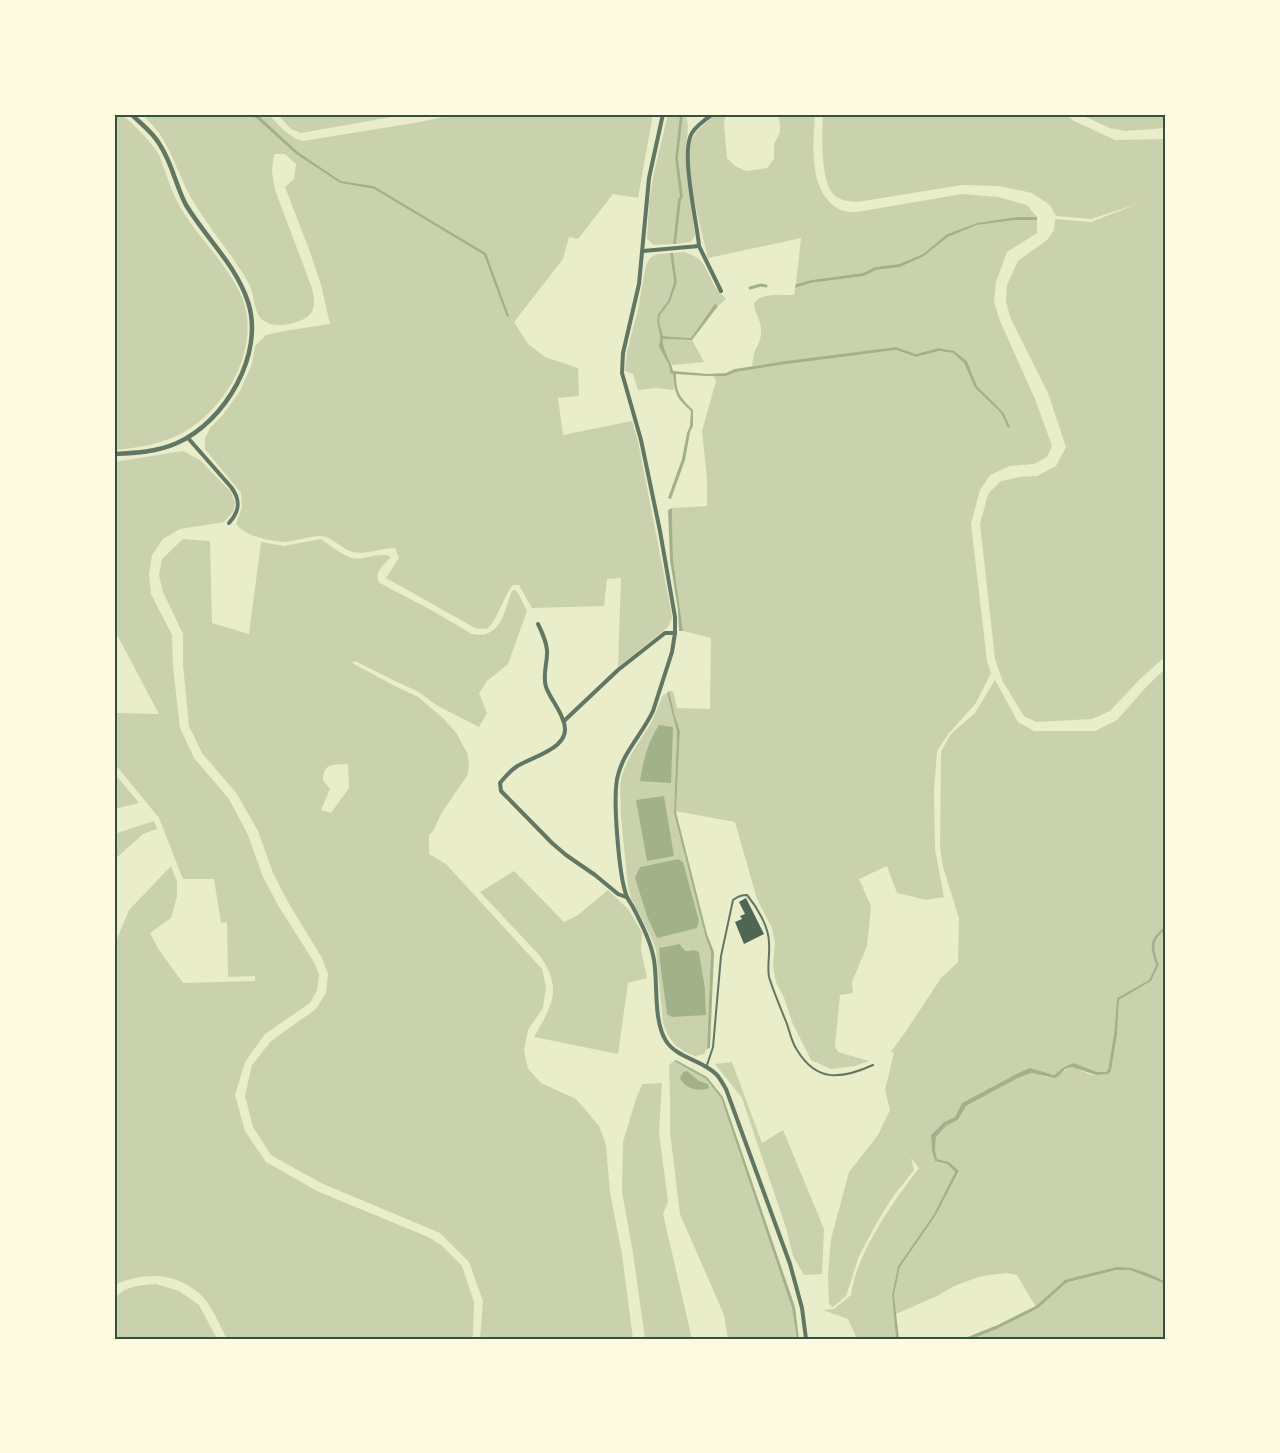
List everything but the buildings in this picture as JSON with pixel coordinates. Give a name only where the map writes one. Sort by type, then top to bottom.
[{"type":"street","points":[[114,454],[166,448],[188,438],[215,414],[231,393],[248,358],[252,332],[250,311],[239,279],[183,200],[161,145],[154,135],[131,114]]},
{"type":"street","points":[[663,114],[648,178],[639,284],[622,352],[622,373],[641,440],[660,531],[675,617],[675,633],[672,652],[653,711],[628,752],[618,775],[616,797],[620,854],[627,897],[649,940],[654,961],[660,1025],[666,1040],[674,1049],[715,1073],[726,1089],[790,1264],[806,1339]]},
{"type":"street","points":[[712,114],[691,134],[688,146],[688,166],[699,246],[721,291]]},
{"type":"street","points":[[643,251],[699,246]]},
{"type":"street","points":[[188,438],[237,496],[239,503],[237,512],[229,524]]},
{"type":"street","points":[[538,624],[548,651],[546,686],[564,721],[564,734],[557,746],[517,766],[507,774],[500,783],[501,790],[566,855],[618,894],[627,897]]},
{"type":"street","points":[[564,721],[626,664],[665,633],[675,633]]},
{"type":"lane","points":[[706,1067],[713,1047],[721,956],[733,900],[742,895],[747,895],[753,902],[766,929],[769,942],[767,967],[769,977],[796,1049],[809,1066],[824,1075],[852,1073],[873,1065]]},
{"type":"shaded area","points":[[114,114],[122,114],[158,152],[179,205],[228,272],[241,295],[247,314],[247,334],[244,354],[237,373],[227,391],[200,421],[167,440],[141,447],[114,450]]},
{"type":"shaded area","points":[[141,114],[238,114],[256,118],[296,154],[340,183],[374,189],[484,255],[486,253],[374,186],[341,181],[298,152],[258,115],[252,114],[268,114],[288,134],[303,141],[456,114],[653,114],[638,198],[613,194],[578,239],[569,237],[563,259],[514,322],[528,344],[545,357],[578,368],[579,396],[558,398],[563,435],[632,421],[638,441],[671,611],[672,618],[668,627],[618,667],[621,578],[607,579],[604,606],[532,608],[519,585],[513,585],[487,629],[475,628],[386,578],[399,558],[395,548],[358,553],[324,537],[315,536],[283,542],[258,537],[240,528],[236,524],[242,507],[241,493],[205,449],[205,438],[210,428],[240,391],[252,364],[255,346],[266,335],[330,324],[321,285],[285,187],[294,179],[296,164],[285,154],[274,154],[272,171],[275,190],[312,288],[314,307],[303,320],[286,325],[274,325],[260,318],[251,288],[243,274],[192,200],[161,136]]},
{"type":"shaded area","points":[[238,114],[258,115],[298,152],[341,181],[374,186],[486,253],[509,316],[507,317],[484,255],[374,189],[340,183],[296,154],[256,118]]},
{"type":"shaded area","points":[[277,114],[409,114],[301,133],[291,129]]},
{"type":"shaded area","points":[[668,114],[680,114],[675,158],[681,197],[678,199],[673,244],[654,245],[647,239],[649,202]]},
{"type":"shaded area","points":[[680,114],[683,114],[678,158],[683,197],[676,244],[673,244],[680,197],[675,158]]},
{"type":"shaded area","points":[[683,114],[685,114],[688,130],[686,168],[695,236],[691,242],[676,244],[683,197],[678,158]]},
{"type":"shaded area","points":[[716,114],[726,114],[724,124],[727,158],[735,166],[746,171],[767,168],[774,159],[774,144],[780,132],[778,114],[815,114],[814,153],[817,180],[829,202],[843,211],[857,212],[962,194],[998,197],[1027,205],[1037,217],[1016,217],[977,223],[947,234],[923,254],[899,264],[875,267],[863,273],[796,284],[801,238],[708,258],[689,162],[693,137]]},
{"type":"shaded area","points":[[823,114],[1065,114],[1074,121],[1115,140],[1166,139],[1166,656],[1141,678],[1110,711],[1092,719],[1036,722],[1024,716],[1003,682],[995,659],[980,524],[988,494],[1001,481],[1037,476],[1056,466],[1066,447],[1048,393],[1010,317],[1006,301],[1007,285],[1018,261],[1047,240],[1054,230],[1055,219],[1091,222],[1137,204],[1091,219],[1056,216],[1050,205],[1032,193],[999,186],[962,185],[857,202],[842,200],[834,195],[826,179],[823,156]]},
{"type":"shaded area","points":[[1079,114],[1166,114],[1166,128],[1125,131],[1110,128]]},
{"type":"shaded area","points":[[1016,217],[1037,217],[1037,220],[977,225],[948,237],[924,256],[900,267],[795,288],[796,284],[811,280],[863,273],[875,267],[899,264],[923,254],[947,234],[977,223]]},
{"type":"shaded area","points":[[1037,220],[1037,233],[1007,252],[996,282],[994,302],[1052,446],[1047,457],[1034,464],[1010,466],[990,475],[980,490],[971,524],[987,661],[991,673],[976,703],[949,733],[937,751],[934,791],[935,849],[944,897],[926,900],[897,893],[887,866],[859,879],[871,906],[867,946],[852,982],[853,993],[840,995],[835,1047],[838,1052],[869,1061],[855,1066],[831,1069],[811,1060],[776,982],[773,966],[775,943],[772,928],[757,899],[735,822],[676,812],[680,731],[669,691],[673,691],[677,708],[710,709],[711,638],[683,631],[673,559],[672,508],[707,506],[707,478],[702,431],[716,381],[713,376],[726,376],[736,372],[780,365],[896,350],[916,357],[938,351],[953,353],[964,363],[975,388],[1001,413],[1008,427],[1003,412],[977,386],[967,361],[953,351],[938,348],[916,354],[896,347],[752,366],[761,332],[754,303],[767,296],[794,295],[795,288],[811,283],[864,276],[876,270],[900,267],[924,256],[948,237],[977,225]]},
{"type":"shaded area","points":[[684,252],[701,262],[716,288],[726,299],[718,306],[715,305],[691,338],[663,336],[659,321],[660,315],[670,302],[677,282],[673,253]]},
{"type":"shaded area","points":[[670,253],[674,282],[668,301],[658,314],[657,321],[660,336],[659,347],[673,374],[674,390],[656,388],[638,390],[633,374],[625,371],[646,265],[650,258],[657,254]]},
{"type":"shaded area","points":[[670,253],[673,253],[677,282],[670,302],[660,315],[659,321],[663,336],[691,338],[715,304],[718,306],[692,340],[663,339],[673,371],[726,373],[735,369],[786,361],[896,347],[916,354],[938,348],[954,351],[967,361],[977,386],[1003,412],[1010,427],[1008,428],[1001,413],[975,388],[964,363],[953,353],[939,351],[916,357],[896,350],[780,365],[736,372],[726,376],[676,374],[680,394],[693,410],[693,426],[685,460],[671,499],[668,498],[682,459],[691,411],[677,395],[673,374],[670,373],[669,365],[659,347],[658,314],[668,301],[674,282]]},
{"type":"shaded area","points":[[663,339],[692,340],[704,362],[672,365],[662,347]]},
{"type":"shaded area","points":[[183,451],[200,460],[231,492],[235,503],[233,512],[224,522],[180,529],[163,539],[152,555],[149,574],[151,594],[172,635],[180,728],[194,758],[229,799],[248,835],[263,877],[314,962],[319,975],[317,990],[310,1003],[265,1034],[245,1062],[235,1095],[245,1131],[266,1162],[317,1191],[428,1237],[441,1245],[462,1266],[474,1302],[471,1339],[227,1339],[204,1298],[184,1283],[150,1276],[126,1280],[114,1285],[114,946],[129,910],[171,866],[177,882],[177,896],[171,918],[150,933],[159,950],[183,983],[255,981],[255,976],[228,977],[227,922],[221,923],[214,879],[183,879],[159,818],[114,763],[114,713],[159,714],[114,629],[114,462]]},
{"type":"shaded area","points":[[672,508],[673,559],[683,631],[679,631],[670,560],[668,510]]},
{"type":"shaded area","points":[[183,539],[210,541],[212,623],[249,634],[261,542],[284,546],[321,539],[352,558],[382,555],[391,557],[378,572],[380,583],[472,634],[482,635],[495,628],[500,622],[512,591],[515,590],[518,593],[527,611],[508,664],[487,681],[479,693],[487,713],[479,727],[436,705],[419,692],[355,661],[352,663],[418,697],[444,719],[457,734],[468,755],[467,776],[429,835],[429,854],[446,864],[542,969],[546,987],[543,1008],[528,1030],[524,1050],[528,1069],[541,1083],[576,1099],[599,1126],[606,1145],[610,1193],[622,1254],[633,1339],[480,1339],[483,1301],[469,1262],[440,1233],[321,1183],[271,1155],[253,1127],[245,1096],[252,1065],[271,1041],[316,1009],[326,993],[328,974],[322,958],[273,873],[258,831],[237,794],[202,753],[189,726],[183,665],[183,634],[163,592],[159,575],[162,559]],"holes":[[[348,764],[349,788],[331,813],[321,810],[330,789],[323,780],[327,767]]]},
{"type":"shaded area","points":[[1166,668],[1166,926],[1156,935],[1152,943],[1156,965],[1149,980],[1117,998],[1108,1070],[1097,1072],[1074,1063],[1054,1075],[1030,1069],[1016,1074],[962,1103],[955,1117],[944,1122],[931,1135],[935,1161],[947,1164],[955,1172],[934,1214],[898,1266],[892,1295],[896,1339],[857,1339],[848,1319],[823,1310],[834,1309],[851,1295],[860,1262],[868,1245],[898,1196],[919,1168],[911,1158],[914,1170],[892,1198],[876,1224],[859,1256],[846,1296],[833,1307],[829,1304],[828,1274],[831,1239],[849,1172],[878,1135],[890,1110],[885,1090],[894,1053],[891,1052],[941,978],[958,962],[959,918],[943,867],[940,848],[941,752],[950,735],[975,713],[995,680],[1018,722],[1034,731],[1095,731],[1117,720]]},
{"type":"shaded area","points":[[669,691],[680,731],[676,812],[707,934],[714,952],[710,1048],[707,1049],[711,952],[674,813],[677,732],[667,693]]},
{"type":"shaded area","points":[[667,693],[677,732],[674,813],[711,952],[707,1049],[704,1054],[695,1056],[675,1045],[663,1023],[656,950],[628,887],[621,817],[622,775],[629,758],[652,721],[663,695]],"holes":[[[678,859],[657,937],[640,867]],[[659,949],[699,952],[705,988],[706,1014],[667,1013]]]},
{"type":"shaded area","points":[[659,725],[673,727],[671,783],[640,781],[647,752]]},
{"type":"shaded area","points":[[114,773],[139,803],[114,809]]},
{"type":"shaded area","points":[[664,796],[674,856],[647,861],[636,800]]},
{"type":"shaded area","points":[[154,821],[157,829],[143,834],[114,860],[114,834]]},
{"type":"shaded area","points":[[678,859],[683,862],[699,921],[697,928],[657,938],[647,916],[635,878],[640,867]]},
{"type":"shaded area","points":[[514,871],[564,922],[578,915],[608,890],[629,910],[642,933],[641,950],[647,978],[628,983],[618,1054],[534,1037],[546,1016],[552,997],[553,988],[547,967],[540,956],[480,892]]},
{"type":"shaded area","points":[[1166,926],[1156,941],[1155,949],[1159,965],[1151,981],[1119,1000],[1117,1035],[1111,1071],[1108,1074],[1096,1075],[1072,1067],[1065,1069],[1055,1078],[1031,1073],[966,1106],[958,1120],[946,1126],[936,1137],[937,1159],[949,1162],[959,1171],[936,1215],[900,1267],[894,1295],[899,1339],[896,1339],[892,1295],[898,1266],[934,1214],[955,1172],[947,1164],[935,1161],[931,1135],[944,1122],[955,1117],[962,1103],[1030,1068],[1054,1075],[1074,1063],[1097,1072],[1106,1072],[1114,1034],[1117,998],[1149,980],[1156,965],[1152,943],[1156,935]]},
{"type":"shaded area","points":[[1166,929],[1166,1282],[1139,1270],[1116,1267],[1064,1281],[1065,1283],[1107,1272],[1131,1270],[1166,1284],[1166,1339],[967,1339],[1036,1307],[1017,1275],[1007,1273],[979,1277],[954,1286],[896,1314],[894,1295],[900,1267],[936,1215],[959,1172],[949,1162],[937,1159],[936,1137],[946,1126],[958,1120],[966,1106],[1031,1073],[1047,1077],[1060,1075],[1070,1068],[1096,1075],[1111,1071],[1117,1035],[1119,1000],[1151,981],[1159,965],[1155,949],[1156,941]]},
{"type":"shaded area","points":[[680,944],[684,950],[699,952],[705,988],[706,1015],[672,1017],[667,1014],[659,948]]},
{"type":"shaded area","points":[[674,1061],[706,1079],[721,1098],[792,1308],[797,1339],[728,1339],[724,1315],[680,1214],[670,1132],[669,1065]]},
{"type":"shaded area","points":[[674,1061],[707,1077],[723,1097],[795,1307],[799,1339],[797,1339],[792,1308],[721,1098],[706,1079]]},
{"type":"shaded area","points":[[732,1062],[762,1143],[783,1130],[824,1229],[822,1274],[804,1275],[793,1256],[786,1228],[742,1098],[715,1064]]},
{"type":"shaded area","points":[[687,1071],[699,1081],[708,1084],[709,1088],[697,1089],[685,1085],[680,1078],[683,1072]]},
{"type":"shaded area","points":[[662,1083],[659,1132],[668,1202],[663,1214],[692,1339],[645,1339],[622,1192],[623,1142],[635,1102],[642,1084]]},
{"type":"shaded area","points":[[1116,1267],[1142,1271],[1166,1284],[1130,1270],[1116,1270],[1065,1283],[1064,1280]]},
{"type":"shaded area","points":[[156,1284],[179,1291],[199,1305],[217,1339],[114,1339],[113,1304],[117,1296],[132,1287]]},
{"type":"waterway","points":[[750,288],[766,286]]},
{"type":"waterway","points":[[967,1339],[1037,1307],[1067,1281]]}]
